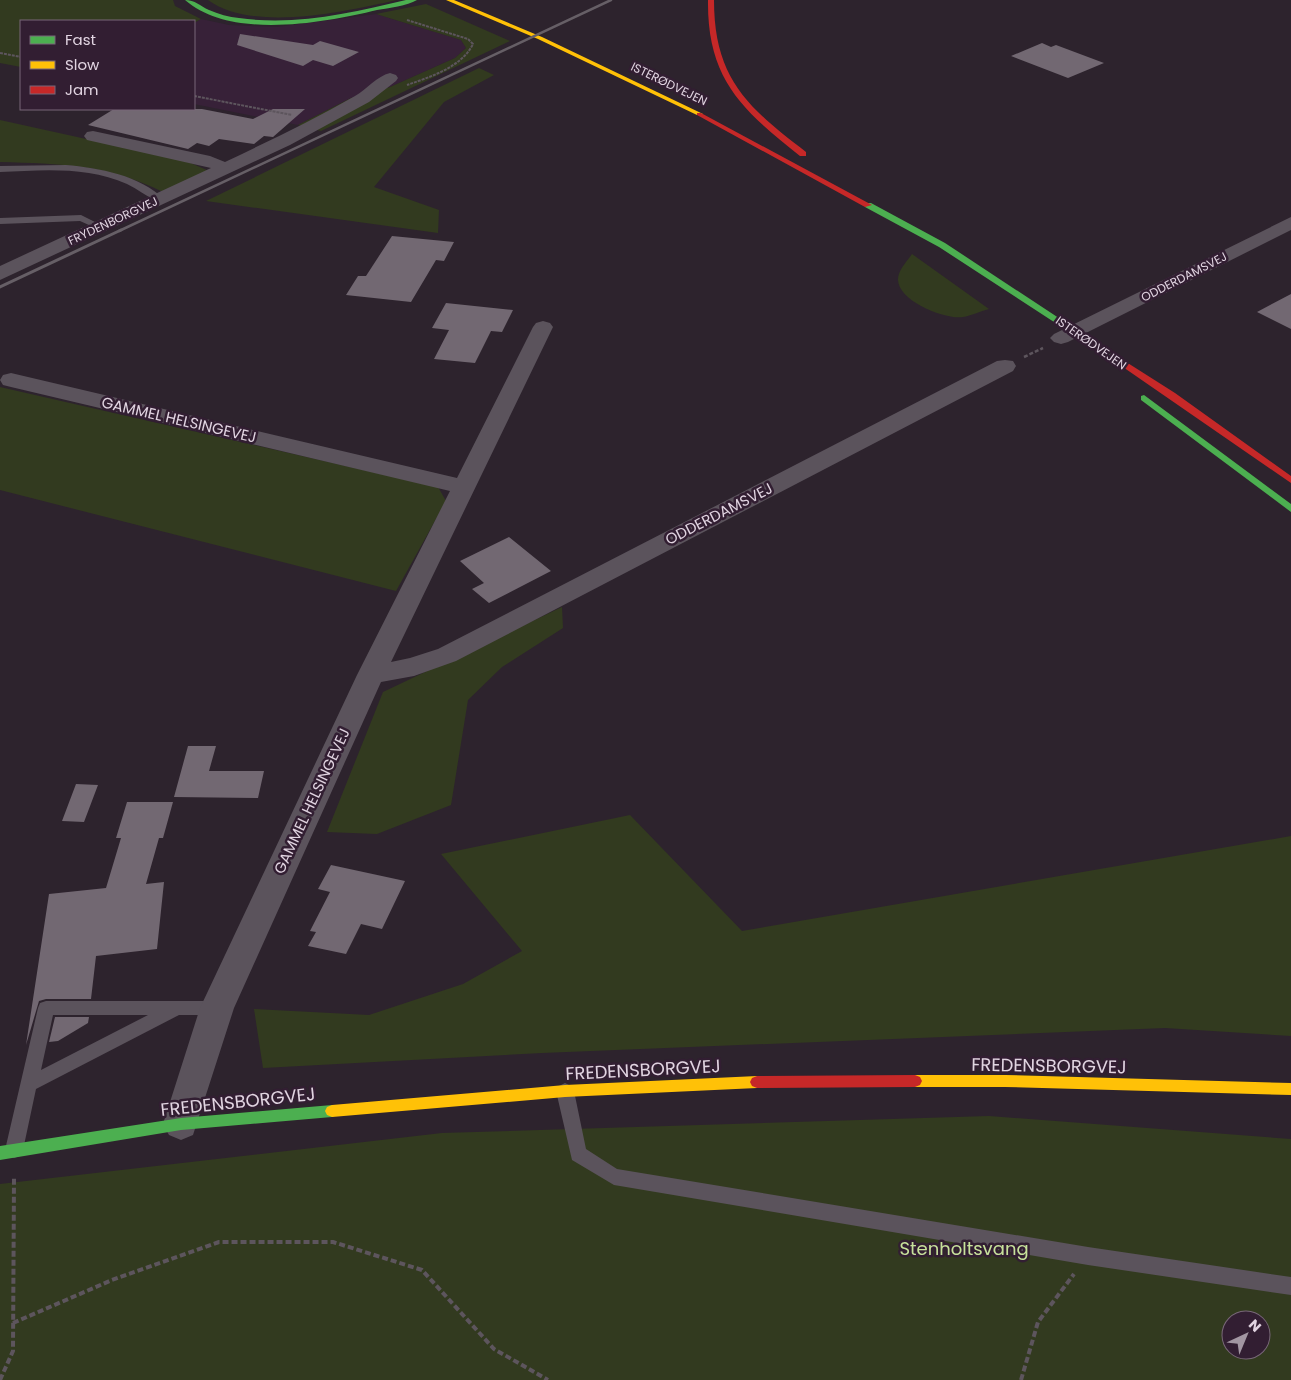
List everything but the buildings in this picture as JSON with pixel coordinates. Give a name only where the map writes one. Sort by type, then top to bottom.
[{"type":"main road","points":[[188,0],[212,13],[236,19],[266,22],[329,18],[414,0]]},
{"type":"main road","name":"ISTERØDVEJEN","points":[[449,0],[608,69],[746,138],[942,245],[1065,337],[1172,395],[1291,480]]},
{"type":"main road","points":[[710,0],[707,15],[710,39],[719,66],[746,106],[784,140],[818,164],[900,215],[942,245]]},
{"type":"main road","points":[[434,2],[692,119],[746,138]]},
{"type":"main road","name":"ISTERØDVEJEN","points":[[870,207],[901,233],[934,254]]},
{"type":"main road","points":[[974,280],[1023,312]]},
{"type":"main road","name":"ISTERØDVEJEN","points":[[1132,389],[1291,508]]},
{"type":"main road","points":[[1276,497],[1291,512]]},
{"type":"main road","name":"FREDENSBORGVEJ","points":[[7,1152],[181,1124],[565,1091],[767,1082],[975,1081],[1291,1089]]},
{"type":"street","name":"FRYDENBORGVEJ","points":[[0,274],[226,169],[396,82]]},
{"type":"street","points":[[93,136],[210,161],[226,169]]},
{"type":"street","name":"ODDERDAMSVEJ","points":[[1065,337],[1291,223]]},
{"type":"street","name":"GAMMEL HELSINGEVEJ","points":[[181,1124],[217,1008],[371,675],[543,327]]},
{"type":"street","name":"ODDERDAMSVEJ","points":[[371,675],[414,667],[447,655],[1005,366]]},
{"type":"street","name":"GAMMEL HELSINGEVEJ","points":[[10,380],[465,487]]},
{"type":"lane","points":[[0,170],[51,167],[96,172],[132,183],[160,200]]},
{"type":"lane","points":[[0,221],[81,218],[100,227]]},
{"type":"lane","points":[[7,1152],[28,1085],[46,1008],[217,1008]]},
{"type":"lane","points":[[28,1085],[176,1008]]},
{"type":"lane","points":[[565,1091],[578,1154],[614,1177],[1088,1256],[1291,1286]]},
{"type":"path","points":[[396,82],[457,63],[471,50],[472,44],[468,39],[402,18]]},
{"type":"path","points":[[0,53],[20,57]]},
{"type":"path","points":[[195,96],[320,122]]},
{"type":"path","points":[[1005,366],[1065,337]]},
{"type":"path","points":[[0,1380],[13,1352],[7,1152]]},
{"type":"path","points":[[13,1323],[112,1280],[219,1242],[333,1242],[422,1270],[494,1349],[548,1380]]},
{"type":"path","points":[[1021,1380],[1038,1322],[1088,1256]]},
{"type":"shaded area","points":[[376,14],[461,40],[466,48],[455,58],[390,87],[351,98],[298,125],[195,104],[195,22],[201,19],[229,25],[277,27]]},
{"type":"green space","points":[[0,0],[173,0],[175,6],[201,19],[195,22],[195,20],[20,20],[20,67],[0,63]]},
{"type":"green space","points":[[208,0],[397,0],[327,14],[274,17],[249,15],[227,10]]},
{"type":"green space","points":[[426,4],[510,41],[321,131],[298,125],[351,98],[390,87],[455,58],[466,48],[461,40],[376,14]]},
{"type":"green space","points":[[479,68],[494,75],[444,102],[374,187],[439,210],[438,233],[206,201]]},
{"type":"green space","points":[[0,120],[186,161],[209,171],[163,192],[122,176],[83,167],[0,162]]},
{"type":"green space","points":[[912,254],[989,309],[963,317],[954,317],[932,311],[910,299],[898,283],[900,271]]},
{"type":"green space","points":[[0,387],[438,487],[446,501],[396,591],[0,490]]},
{"type":"green space","points":[[562,607],[563,628],[502,667],[468,700],[451,805],[377,834],[327,832],[383,692]]},
{"type":"green space","points":[[630,815],[742,931],[1291,836],[1291,1036],[1165,1028],[542,1053],[263,1068],[254,1009],[369,1015],[463,984],[522,951],[441,854]]},
{"type":"green space","name":"Stenholtsvang","points":[[989,1116],[1291,1139],[1291,1380],[0,1380],[0,1184],[442,1133]]},
{"type":"railway","points":[[119,231],[611,0]]},
{"type":"railway","points":[[0,287],[121,230]]},
{"type":"traffic: fast","points":[[188,0],[211,13],[236,20],[261,23],[313,20],[414,0]]},
{"type":"traffic: fast","points":[[868,205],[942,245],[1123,363]]},
{"type":"traffic: fast","points":[[1144,398],[1291,509]]},
{"type":"traffic: fast","points":[[0,1153],[181,1124],[332,1111]]},
{"type":"traffic: slow","points":[[449,0],[540,38],[699,114]]},
{"type":"traffic: slow","points":[[915,1081],[1005,1081],[1291,1089]]},
{"type":"traffic: slow","points":[[332,1111],[565,1091],[757,1082]]},
{"type":"traffic: jam","points":[[711,0],[711,26],[715,49],[723,70],[734,89],[748,107],[783,139],[803,154]]},
{"type":"traffic: jam","points":[[699,114],[868,205]]},
{"type":"traffic: jam","points":[[1123,363],[1172,395],[1291,480]]},
{"type":"traffic: jam","points":[[757,1082],[915,1081]]}]
